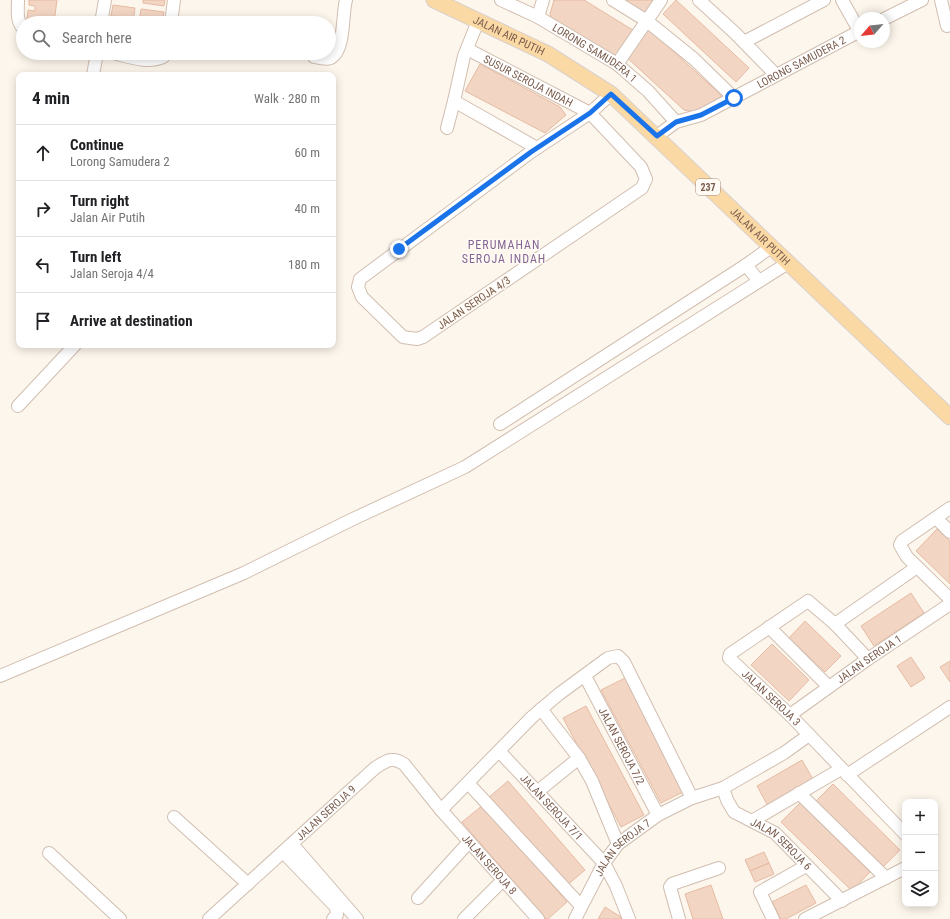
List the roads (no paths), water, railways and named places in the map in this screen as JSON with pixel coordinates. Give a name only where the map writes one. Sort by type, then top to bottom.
[{"type":"main road","name":"JALAN AIR PUTIH","points":[[436,0],[548,54],[611,94],[657,136],[689,169],[950,417]]},
{"type":"street","points":[[18,0],[18,16]]},
{"type":"street","points":[[102,16],[105,0]]},
{"type":"street","points":[[172,16],[174,0]]},
{"type":"street","points":[[336,53],[342,37],[346,0]]},
{"type":"street","name":"LORONG SAMUDERA 1","points":[[500,0],[538,17],[617,64],[648,92],[676,122]]},
{"type":"street","points":[[538,17],[544,0]]},
{"type":"street","points":[[613,0],[647,21],[694,59],[734,98]]},
{"type":"street","points":[[617,64],[661,0]]},
{"type":"street","points":[[744,42],[824,0]]},
{"type":"street","points":[[842,0],[854,21]]},
{"type":"street","points":[[890,16],[922,0]]},
{"type":"street","points":[[941,0],[947,26]]},
{"type":"street","points":[[705,1],[776,75]]},
{"type":"street","points":[[447,128],[467,49],[478,21]]},
{"type":"street","name":"LORONG SAMUDERA 2","points":[[657,136],[676,122],[701,115],[854,35]]},
{"type":"street","name":"SUSUR SEROJA INDAH","points":[[467,49],[590,113],[627,151],[645,174]]},
{"type":"street","points":[[93,72],[94,60]]},
{"type":"street","points":[[144,60],[155,60]]},
{"type":"street","points":[[454,101],[537,148],[590,113],[611,94]]},
{"type":"street","name":"JALAN SEROJA 4/3","points":[[537,148],[360,279],[358,287],[362,297],[403,337],[409,339],[423,337],[642,188],[646,179],[645,174]]},
{"type":"street","points":[[500,424],[746,265],[771,247]]},
{"type":"street","points":[[0,676],[244,573],[353,519],[465,467],[758,280],[788,263]]},
{"type":"street","points":[[746,265],[758,280]]},
{"type":"street","points":[[18,406],[72,348]]},
{"type":"street","points":[[950,508],[902,540],[900,545],[917,567],[950,599]]},
{"type":"street","points":[[936,518],[950,532]]},
{"type":"street","points":[[835,624],[917,567]]},
{"type":"street","points":[[828,686],[769,627],[808,600],[835,624],[868,658]]},
{"type":"street","name":"JALAN SEROJA 1","points":[[790,715],[868,658],[950,604]]},
{"type":"street","name":"JALAN SEROJA 3","points":[[769,627],[730,654],[732,661],[790,715],[902,831]]},
{"type":"street","points":[[441,810],[541,709],[608,658],[618,656],[624,662],[692,798]]},
{"type":"street","name":"JALAN SEROJA 7/2","points":[[585,676],[658,815]]},
{"type":"street","points":[[752,821],[799,793],[844,772],[950,707]]},
{"type":"street","points":[[541,709],[579,758],[592,781],[618,844]]},
{"type":"street","name":"JALAN SEROJA 7","points":[[575,919],[604,863],[618,844],[658,815],[692,798],[723,788],[784,753],[809,735]]},
{"type":"street","name":"JALAN SEROJA 7/1","points":[[499,751],[604,863],[616,886],[629,919]]},
{"type":"street","points":[[537,792],[579,758]]},
{"type":"street","name":"JALAN SEROJA 9","points":[[209,919],[375,768],[389,759],[397,759],[404,764],[441,810]]},
{"type":"street","points":[[468,783],[581,906]]},
{"type":"street","name":"JALAN SEROJA 6","points":[[723,788],[727,800],[734,812],[775,833],[806,866],[842,900]]},
{"type":"street","points":[[799,793],[886,878]]},
{"type":"street","name":"JALAN SEROJA 8","points":[[441,810],[538,919]]},
{"type":"street","points":[[174,817],[248,884]]},
{"type":"street","points":[[418,898],[469,842]]},
{"type":"street","points":[[287,848],[336,907],[337,915],[334,919]]},
{"type":"street","points":[[287,848],[357,919]]},
{"type":"street","points":[[49,853],[120,919]]},
{"type":"street","points":[[773,919],[760,892],[806,866]]},
{"type":"street","points":[[679,919],[670,887],[672,884],[719,868]]},
{"type":"street","points":[[805,919],[902,870]]},
{"type":"street","points":[[464,919],[504,880]]},
{"type":"district","name":"PERUMAHAN SEROJA INDAH","points":[[504,252]]}]
